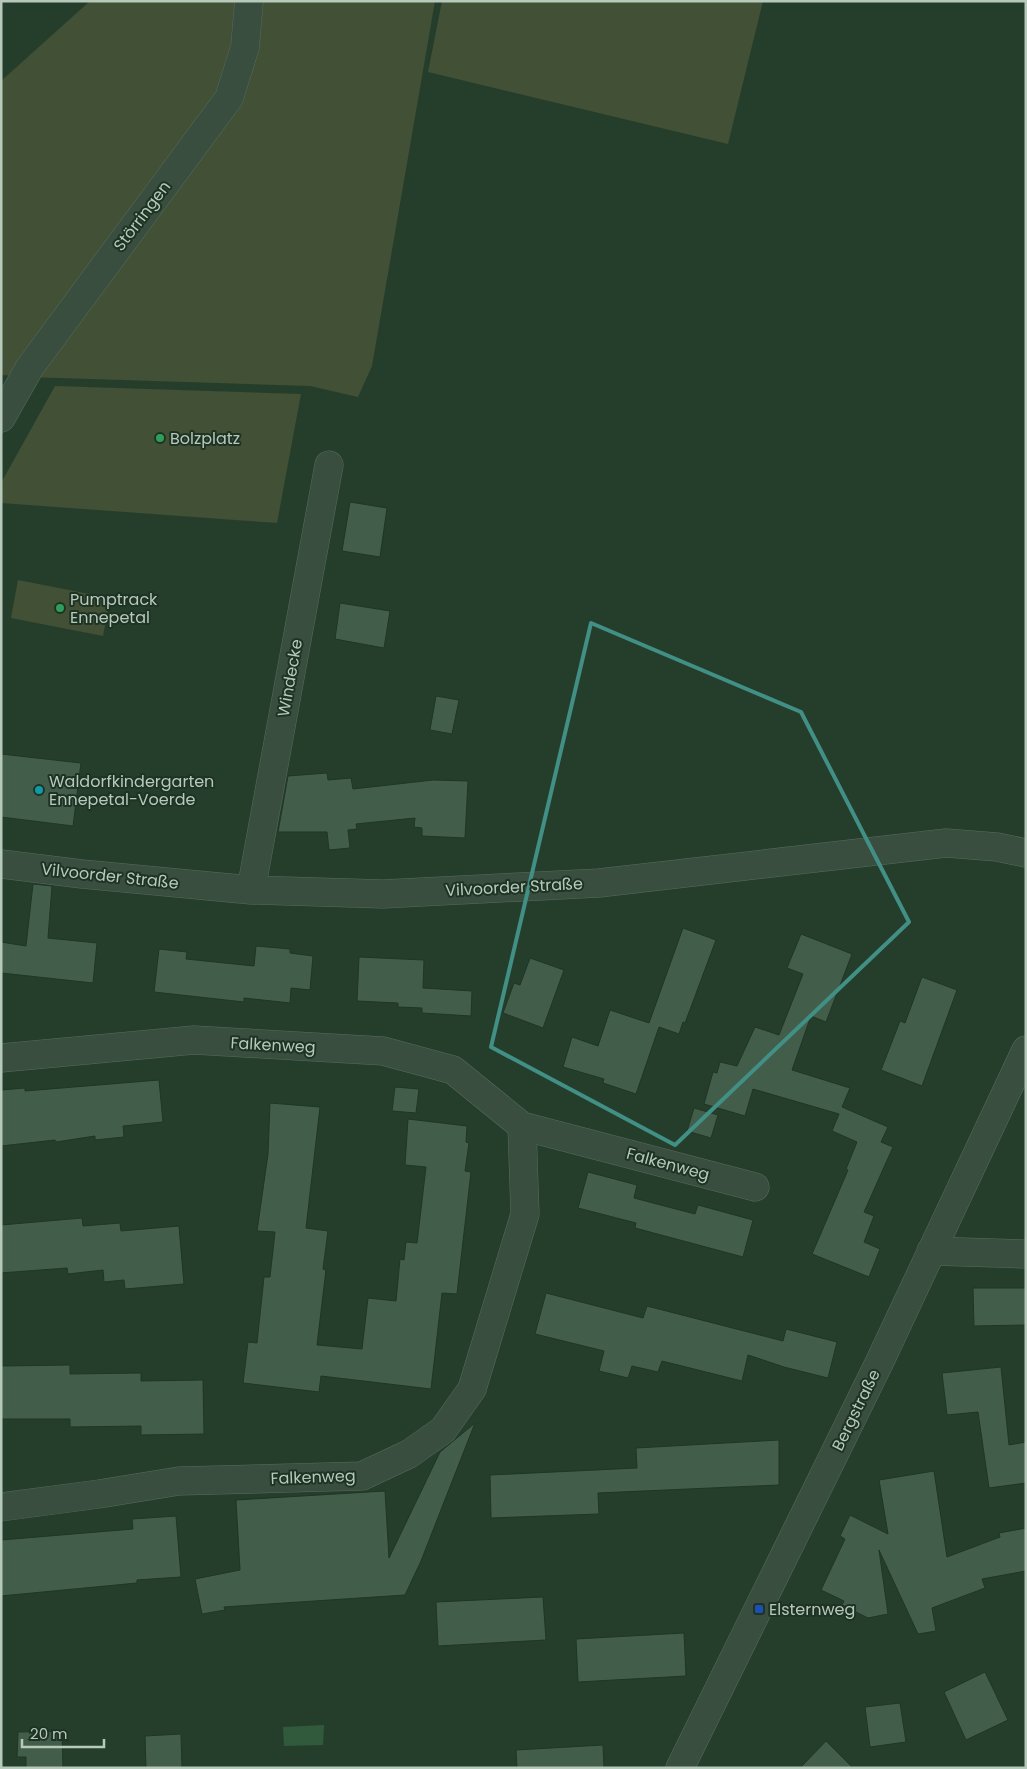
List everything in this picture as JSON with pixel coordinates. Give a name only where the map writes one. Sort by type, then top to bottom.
[{"type":"street","name":"Störringen","points":[[1,418],[30,367],[230,98],[245,47],[249,1]]},
{"type":"street","name":"Windecke","points":[[251,890],[330,465]]},
{"type":"street","name":"Vilvoorder Straße","points":[[1,864],[82,874],[251,890],[383,894],[599,883],[946,842],[1026,853]]},
{"type":"street","name":"Falkenweg","points":[[1,1058],[194,1040],[383,1051],[453,1070],[522,1126],[755,1187]]},
{"type":"street","name":"Bergstraße","points":[[680,1768],[829,1467],[1026,1050]]},
{"type":"street","name":"Falkenweg","points":[[1,1507],[179,1481],[362,1476],[409,1454],[444,1430],[472,1388],[525,1214],[522,1126]]},
{"type":"street","points":[[931,1251],[1026,1254]]},
{"type":"highlighted area","points":[[591,623],[801,712],[909,922],[675,1145],[491,1047]]},
{"type":"shaded area","points":[[90,1],[244,1],[232,79],[18,376],[1,375],[1,81]]},
{"type":"shaded area","points":[[255,1],[435,1],[372,366],[358,397],[310,386],[28,377],[194,156]]},
{"type":"shaded area","points":[[442,1],[763,1],[728,144],[428,72]]},
{"type":"shaded area","name":"Bolzplatz","points":[[55,386],[301,394],[277,523],[1,503],[1,483]]},
{"type":"shaded area","name":"Pumptrack Ennepetal","points":[[18,580],[110,598],[103,636],[11,618]]},
{"type":"shaded area","points":[[324,1725],[323,1745],[284,1746],[283,1727]]},
{"type":"building","points":[[350,502],[387,508],[380,557],[342,551]]},
{"type":"building","points":[[340,603],[390,611],[384,648],[335,639]]},
{"type":"building","points":[[436,696],[459,700],[452,734],[430,730]]},
{"type":"building","name":"Waldorfkindergarten Ennepetal-Voerde","points":[[1,754],[81,763],[73,826],[1,817]]},
{"type":"building","points":[[327,773],[328,780],[351,778],[353,789],[433,780],[468,781],[465,838],[422,836],[422,828],[414,827],[415,818],[356,824],[357,829],[348,830],[350,848],[329,850],[327,832],[278,832],[288,776]]},
{"type":"building","points":[[33,884],[52,886],[48,938],[97,943],[93,983],[1,973],[1,942],[26,946]]},
{"type":"building","points":[[683,928],[716,940],[685,1023],[683,1022],[679,1034],[659,1027],[636,1094],[603,1083],[604,1079],[563,1067],[572,1037],[598,1046],[610,1010],[649,1023]]},
{"type":"building","points":[[801,934],[852,954],[826,1022],[811,1016],[792,1070],[850,1088],[842,1107],[888,1127],[881,1142],[893,1147],[864,1212],[874,1216],[864,1242],[880,1249],[869,1277],[812,1254],[848,1170],[846,1169],[857,1142],[832,1131],[839,1114],[753,1089],[745,1116],[704,1104],[713,1072],[717,1073],[720,1062],[737,1066],[755,1027],[779,1035],[803,974],[787,968]]},
{"type":"building","points":[[256,946],[290,949],[290,953],[313,956],[310,990],[291,988],[290,1003],[244,998],[244,1002],[154,992],[159,949],[187,952],[186,959],[254,966]]},
{"type":"building","points":[[359,957],[424,960],[423,988],[472,991],[471,1016],[422,1013],[422,1008],[398,1007],[398,1003],[357,1001]]},
{"type":"building","points":[[530,958],[564,970],[543,1028],[503,1013],[514,983],[520,985]]},
{"type":"building","points":[[922,977],[957,990],[922,1086],[881,1070],[900,1021],[905,1023]]},
{"type":"building","points":[[159,1080],[163,1122],[123,1126],[124,1137],[95,1140],[95,1136],[56,1142],[55,1140],[1,1146],[1,1090],[25,1088],[25,1091]]},
{"type":"building","points":[[395,1087],[419,1089],[416,1113],[392,1111]]},
{"type":"building","points":[[270,1103],[320,1107],[306,1228],[328,1231],[323,1269],[326,1270],[317,1345],[362,1349],[368,1298],[396,1301],[400,1259],[404,1260],[406,1242],[417,1243],[426,1167],[405,1165],[408,1119],[467,1126],[466,1142],[469,1143],[465,1171],[471,1172],[457,1294],[442,1293],[431,1389],[321,1376],[319,1392],[243,1383],[248,1342],[257,1343],[264,1277],[270,1277],[275,1232],[257,1231],[268,1154]]},
{"type":"building","points":[[694,1108],[718,1115],[711,1138],[687,1131]]},
{"type":"building","points":[[588,1172],[637,1185],[634,1198],[695,1214],[698,1205],[753,1220],[743,1257],[635,1228],[636,1223],[578,1208]]},
{"type":"building","points":[[82,1218],[83,1226],[120,1223],[121,1231],[179,1226],[184,1284],[125,1289],[124,1280],[104,1282],[103,1270],[68,1274],[67,1268],[1,1273],[1,1225]]},
{"type":"building","points":[[973,1288],[1026,1288],[1026,1325],[974,1326]]},
{"type":"building","points":[[546,1293],[643,1318],[647,1306],[783,1341],[786,1329],[837,1342],[828,1378],[784,1367],[748,1355],[742,1381],[662,1361],[658,1372],[632,1366],[628,1378],[599,1371],[604,1351],[535,1334]]},
{"type":"building","points":[[70,1365],[70,1374],[141,1373],[141,1381],[203,1380],[204,1434],[141,1435],[141,1426],[70,1427],[70,1419],[1,1419],[1,1366]]},
{"type":"building","points":[[1001,1367],[1009,1445],[1026,1442],[1026,1483],[989,1488],[978,1412],[947,1415],[942,1373]]},
{"type":"building","points":[[475,1423],[421,1561],[405,1595],[224,1607],[225,1610],[202,1614],[195,1579],[240,1570],[236,1500],[385,1491],[389,1558],[440,1452]]},
{"type":"building","points":[[779,1440],[779,1485],[598,1493],[599,1514],[491,1518],[490,1475],[637,1468],[636,1448]]},
{"type":"building","points":[[934,1471],[947,1557],[1000,1537],[999,1533],[1026,1528],[1026,1571],[982,1579],[985,1588],[932,1608],[936,1631],[918,1634],[879,1550],[888,1614],[868,1618],[842,1605],[844,1601],[821,1590],[845,1539],[840,1536],[850,1515],[888,1534],[879,1480]]},
{"type":"building","points":[[176,1516],[181,1577],[137,1580],[137,1583],[1,1596],[1,1540],[133,1529],[132,1519]]},
{"type":"building","points":[[543,1597],[546,1640],[438,1646],[436,1602]]},
{"type":"building","points":[[684,1633],[686,1676],[578,1682],[576,1639]]},
{"type":"building","points":[[985,1672],[1008,1720],[966,1740],[944,1692]]},
{"type":"building","points":[[900,1703],[906,1742],[870,1747],[865,1707]]},
{"type":"building","points":[[62,1731],[63,1768],[26,1768],[26,1757],[17,1757],[18,1732]]},
{"type":"building","points":[[181,1734],[182,1768],[146,1768],[145,1736]]},
{"type":"building","points":[[826,1741],[853,1768],[800,1768]]},
{"type":"building","points":[[603,1745],[604,1768],[517,1768],[516,1750]]},
{"type":"place","name":"Bolzplatz","points":[[160,438]]},
{"type":"place","name":"Pumptrack Ennepetal","points":[[60,608]]},
{"type":"place","name":"Waldorfkindergarten Ennepetal-Voerde","points":[[39,790]]},
{"type":"place","name":"Elsternweg","points":[[759,1609]]}]
